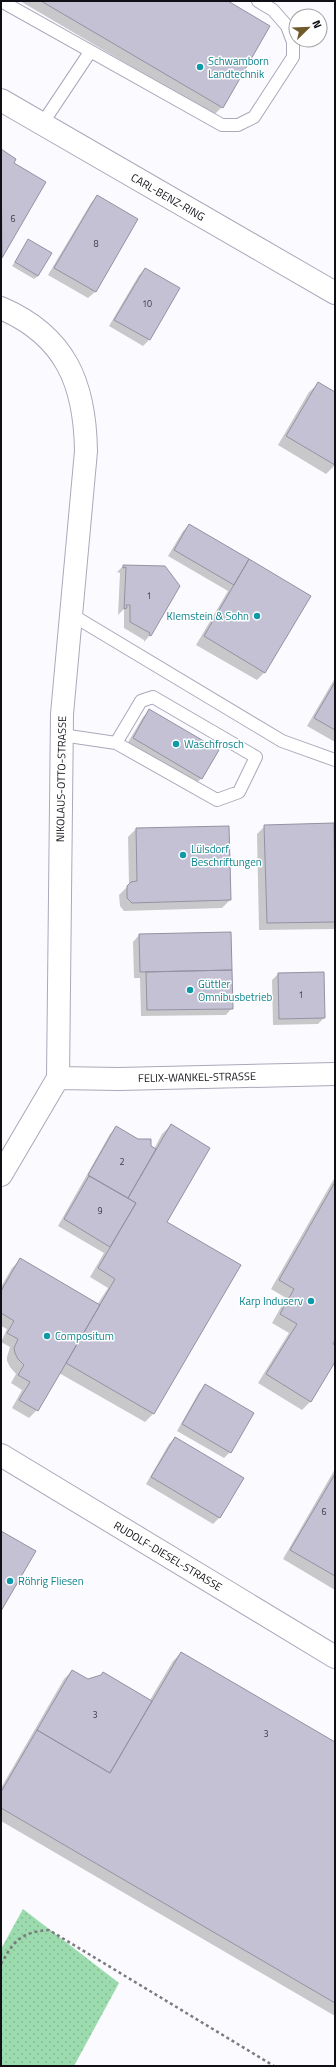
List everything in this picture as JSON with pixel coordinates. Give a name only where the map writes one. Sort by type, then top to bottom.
[{"type":"street","name":"CARL-BENZ-RING","points":[[1,100],[335,293]]},
{"type":"street","name":"NIKOLAUS-OTTO-STRASSE","points":[[1,308],[36,328],[56,346],[71,370],[81,395],[86,422],[86,451],[62,735],[58,1078],[1,1175]]},
{"type":"street","name":"FELIX-WANKEL-STRASSE","points":[[58,1078],[119,1079],[335,1074]]},
{"type":"street","name":"RUDOLF-DIESEL-STRASSE","points":[[1,1455],[335,1657]]},
{"type":"lane","points":[[1,1],[222,125],[238,125],[254,117],[293,57],[293,42],[287,26],[273,10],[258,1]]},
{"type":"lane","points":[[42,124],[90,52]]},
{"type":"lane","points":[[72,615],[282,741],[335,760]]},
{"type":"lane","points":[[62,735],[116,743],[217,800],[239,792],[256,756],[153,697],[141,702],[116,743]]},
{"type":"path","points":[[1,1964],[10,1948],[20,1937],[34,1931],[49,1930],[274,2066]]},
{"type":"green space","points":[[23,1909],[119,1983],[74,2066],[1,2066],[1,1949]]},
{"type":"building","name":"Schwamborn Landtechnik","points":[[41,1],[228,1],[270,26],[223,108]]},
{"type":"building","points":[[1,149],[16,159],[14,163],[46,182],[2,258]]},
{"type":"building","points":[[97,195],[138,219],[96,292],[54,268]]},
{"type":"building","points":[[28,239],[52,253],[38,276],[15,262]]},
{"type":"building","points":[[145,268],[180,288],[150,340],[114,320]]},
{"type":"building","points":[[318,382],[335,392],[335,465],[286,436]]},
{"type":"building","points":[[189,524],[249,559],[234,585],[174,550]]},
{"type":"building","name":"Klemstein & Sohn","points":[[249,559],[311,596],[265,673],[204,636]]},
{"type":"building","points":[[123,565],[165,566],[180,586],[151,636],[149,635],[150,633],[130,622],[130,605],[126,605],[127,608],[124,609],[126,567],[123,568]]},
{"type":"building","points":[[335,682],[335,730],[314,718]]},
{"type":"building","name":"Waschfrosch","points":[[149,709],[219,750],[202,779],[133,738]]},
{"type":"building","points":[[334,823],[335,922],[267,923],[264,825]]},
{"type":"building","name":"Lülsdorf Beschriftungen","points":[[229,826],[231,900],[132,903],[127,898],[127,886],[131,882],[137,881],[136,828]]},
{"type":"building","points":[[231,932],[232,970],[140,972],[139,934]]},
{"type":"building","name":"Güttler Omnibusbetrieb","points":[[232,970],[233,1009],[147,1010],[146,972]]},
{"type":"building","points":[[324,972],[325,1018],[279,1019],[278,973]]},
{"type":"building","points":[[171,1124],[210,1148],[167,1222],[241,1265],[154,1414],[66,1363],[115,1279],[98,1268],[136,1203],[128,1198]]},
{"type":"building","points":[[116,1126],[138,1139],[151,1139],[151,1146],[156,1149],[128,1198],[88,1175]]},
{"type":"building","points":[[89,1176],[136,1203],[110,1247],[64,1219]]},
{"type":"building","name":"Karp Induserv","points":[[335,1182],[335,1340],[333,1344],[335,1345],[335,1362],[311,1402],[266,1374],[297,1324],[280,1314],[294,1289],[279,1280]]},
{"type":"building","name":"Compositum","points":[[20,1258],[100,1305],[38,1411],[19,1400],[30,1382],[18,1375],[24,1365],[15,1353],[14,1348],[18,1339],[7,1333],[14,1321],[1,1313],[1,1291]]},
{"type":"building","points":[[205,1384],[254,1413],[231,1453],[182,1424]]},
{"type":"building","points":[[175,1437],[244,1478],[220,1518],[151,1477]]},
{"type":"building","points":[[335,1474],[335,1576],[290,1550]]},
{"type":"building","name":"Röhrig Fliesen","points":[[1,1531],[36,1551],[1,1611]]},
{"type":"building","points":[[181,1652],[335,1742],[335,2003],[1,1808],[1,1792],[37,1730],[110,1773]]},
{"type":"building","points":[[72,1670],[88,1679],[101,1675],[103,1672],[152,1701],[110,1773],[37,1730]]},
{"type":"place","name":"Schwamborn Landtechnik","points":[[200,67]]},
{"type":"place","name":"Klemstein & Sohn","points":[[257,616]]},
{"type":"place","name":"Waschfrosch","points":[[176,744]]},
{"type":"place","name":"Lülsdorf Beschriftungen","points":[[183,855]]},
{"type":"place","name":"Güttler Omnibusbetrieb","points":[[190,990]]},
{"type":"place","name":"Karp Induserv","points":[[311,1301]]},
{"type":"place","name":"Compositum","points":[[47,1336]]},
{"type":"place","name":"Röhrig Fliesen","points":[[10,1581]]}]
